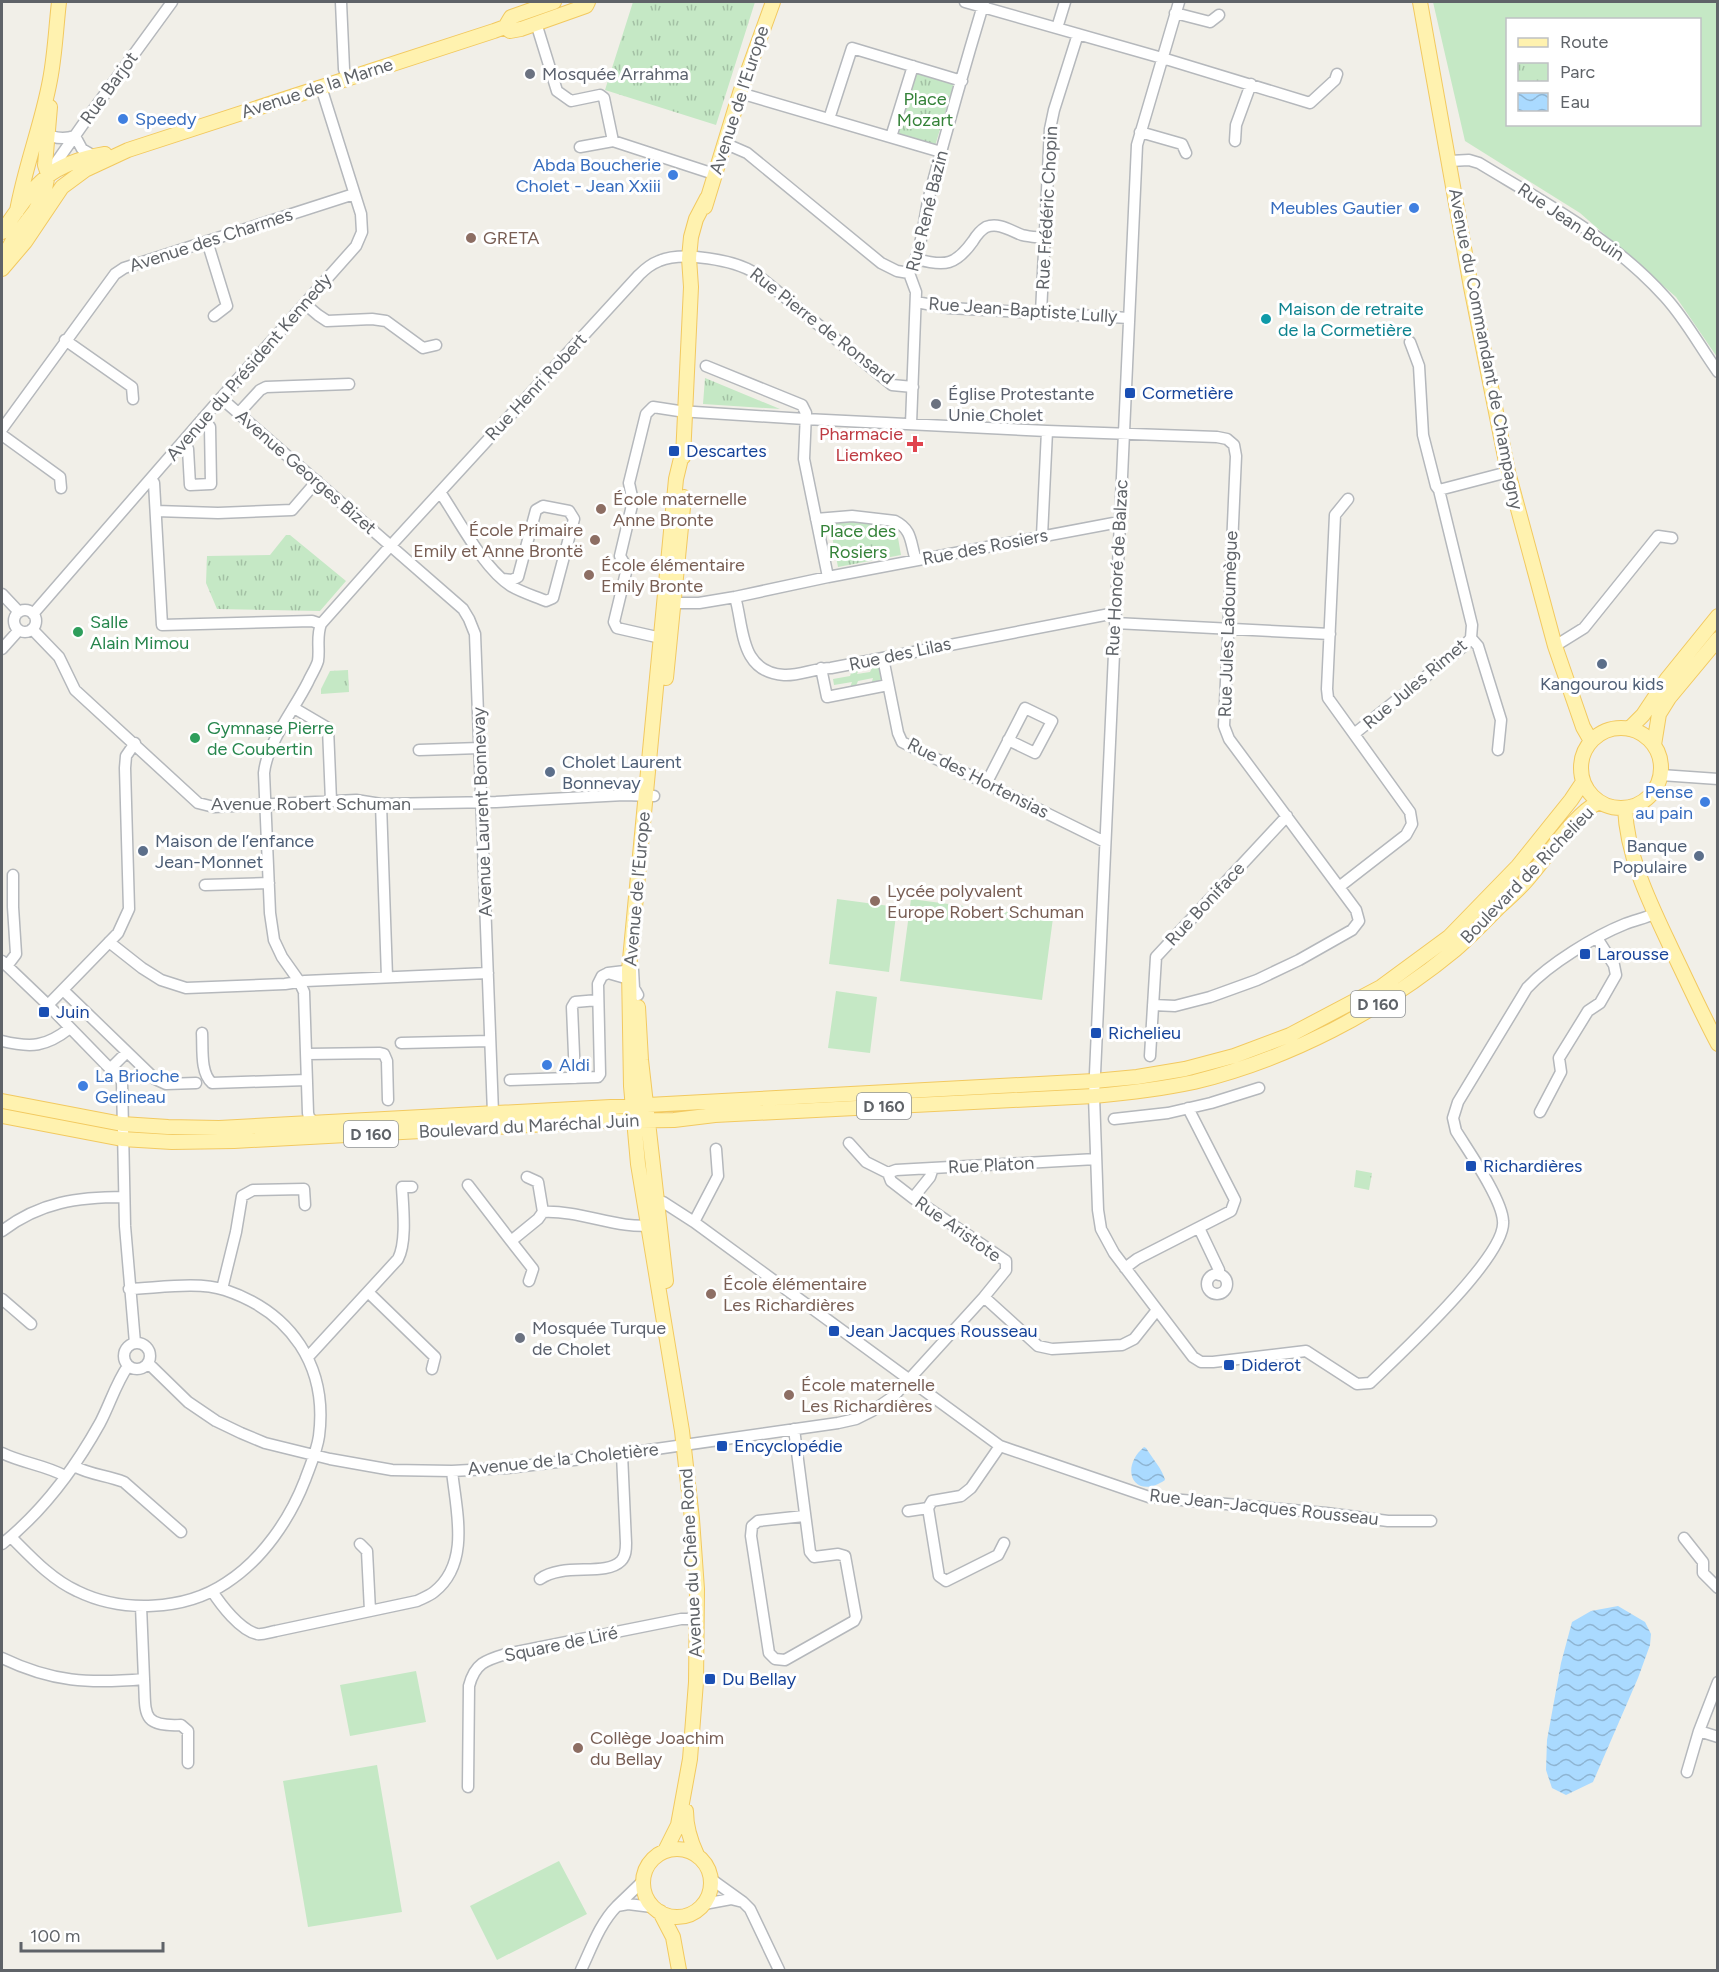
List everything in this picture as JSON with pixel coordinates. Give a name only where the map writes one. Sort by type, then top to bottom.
[{"type":"main road","points":[[2,261],[14,238],[42,200],[46,179],[43,133],[59,2]]},
{"type":"main road","name":"Avenue de la Marne","points":[[62,187],[85,170],[128,150],[505,27],[511,17],[554,2]]},
{"type":"main road","name":"Avenue de la Marne","points":[[505,27],[510,31],[521,29],[586,6],[588,2]]},
{"type":"main road","name":"Avenue du Commandant de Champagny","points":[[1420,2],[1469,278],[1508,472],[1555,646],[1583,727],[1591,741]]},
{"type":"main road","name":"Avenue de l’Europe","points":[[640,1113],[629,974],[674,603],[685,480],[683,450],[693,258],[706,198],[770,5]]},
{"type":"main road","points":[[17,211],[23,179],[43,133]]},
{"type":"main road","name":"Avenue de la Marne","points":[[46,179],[62,166],[94,156],[128,150]]},
{"type":"main road","points":[[2,269],[25,242],[62,187],[37,174],[31,159]]},
{"type":"main road","points":[[2,232],[33,188],[46,179]]},
{"type":"main road","name":"Avenue de l’Europe","points":[[640,1113],[644,1087],[638,995],[640,946],[661,638],[676,479],[683,450]]},
{"type":"main road","points":[[1629,729],[1643,715],[1667,679],[1718,616]]},
{"type":"main road","points":[[1654,745],[1659,714],[1669,698],[1718,639]]},
{"type":"main road","points":[[1615,729],[1629,729],[1638,732],[1654,745],[1660,759],[1661,774],[1657,787],[1649,798],[1638,805],[1625,808],[1611,807],[1599,802],[1589,793],[1583,782],[1581,760],[1591,741],[1602,733],[1615,729]]},
{"type":"main road","name":"Boulevard de Richelieu","points":[[614,1107],[640,1113],[1094,1081],[1185,1069],[1234,1056],[1290,1035],[1381,987],[1449,937],[1518,866],[1583,782]]},
{"type":"main road","name":"Boulevard de Richelieu","points":[[663,1120],[715,1115],[1094,1096],[1152,1090],[1193,1082],[1239,1069],[1290,1050],[1387,999],[1457,948],[1529,878],[1583,811],[1599,802]]},
{"type":"main road","points":[[1625,808],[1630,846],[1656,913],[1718,1044]]},
{"type":"main road","name":"Boulevard du Maréchal Juin","points":[[2,1101],[122,1124],[219,1128],[614,1107]]},
{"type":"main road","name":"Boulevard du Maréchal Juin","points":[[2,1116],[122,1139],[172,1142],[234,1141],[640,1113],[663,1120]]},
{"type":"main road","name":"Avenue du Chêne Rond","points":[[640,1113],[684,1444],[692,1519],[697,1619],[695,1701],[686,1786],[678,1825],[665,1851]]},
{"type":"main road","name":"Avenue du Chêne Rond","points":[[686,1786],[686,1824],[696,1855]]},
{"type":"main road","points":[[656,1910],[669,1916],[679,1917],[689,1915],[704,1904],[711,1888],[709,1870],[704,1861],[687,1850],[676,1849],[656,1856],[645,1871],[644,1890],[656,1910],[673,1937],[678,1956]]},
{"type":"main road","points":[[679,1971],[679,1938],[689,1915]]},
{"type":"street","name":"Rue Barjot","points":[[46,179],[172,2]]},
{"type":"street","points":[[341,2],[344,69],[347,78]]},
{"type":"street","points":[[965,2],[983,4],[1310,103],[1335,80],[1337,74]]},
{"type":"street","points":[[1057,28],[1065,2]]},
{"type":"street","name":"Rue Honoré de Balzac","points":[[1094,1081],[1137,146],[1179,2]]},
{"type":"street","name":"Rue René Bazin","points":[[911,424],[916,292],[909,273],[918,253],[926,208],[983,4]]},
{"type":"street","points":[[1175,13],[1210,22],[1219,15]]},
{"type":"street","points":[[536,23],[557,91],[571,101],[600,95],[604,98],[613,141]]},
{"type":"street","name":"Rue Frédéric Chopin","points":[[1041,314],[1052,120],[1078,34]]},
{"type":"street","points":[[829,119],[852,48],[962,81]]},
{"type":"street","points":[[891,137],[913,66]]},
{"type":"street","points":[[1235,141],[1236,125],[1251,84]]},
{"type":"street","name":"Avenue du Président Kennedy","points":[[33,614],[356,246],[362,232],[362,222],[321,87]]},
{"type":"street","points":[[740,93],[941,152]]},
{"type":"street","points":[[1140,132],[1182,144],[1186,153]]},
{"type":"street","points":[[43,133],[63,139],[75,136],[82,149],[94,156]]},
{"type":"street","points":[[580,147],[613,141],[714,174]]},
{"type":"street","points":[[724,143],[747,153],[881,263],[897,271],[909,273]]},
{"type":"street","name":"Rue Jean Bouin","points":[[1450,161],[1469,160],[1479,163],[1604,241],[1637,268],[1666,298],[1688,326],[1718,372]]},
{"type":"street","name":"Avenue des Charmes","points":[[2,429],[115,274],[124,268],[354,194]]},
{"type":"street","points":[[918,253],[929,262],[948,262],[958,259],[986,227],[1003,227],[1021,234],[1045,238]]},
{"type":"street","points":[[207,241],[227,306],[214,316]]},
{"type":"street","name":"Rue Henri Robert","points":[[321,624],[639,274],[659,261],[672,258],[693,258]]},
{"type":"street","name":"Rue Pierre de Ronsard","points":[[693,258],[744,266],[892,385],[913,387]]},
{"type":"street","name":"Rue Jean-Baptiste Lully","points":[[916,302],[949,308],[1129,318]]},
{"type":"street","points":[[305,304],[327,321],[372,319],[386,321],[423,348],[436,345]]},
{"type":"street","points":[[65,340],[132,387],[133,399]]},
{"type":"street","name":"Rue Jules Rimet","points":[[1354,734],[1471,638],[1472,625],[1423,435],[1419,366],[1410,342]]},
{"type":"street","points":[[706,366],[802,405],[806,413],[804,459],[828,577]]},
{"type":"street","points":[[238,414],[260,390],[266,387],[349,384]]},
{"type":"street","name":"Avenue Georges Bizet","points":[[221,398],[392,545]]},
{"type":"street","points":[[661,638],[617,628],[614,622],[627,568],[620,556],[633,501],[629,483],[646,414],[653,407],[686,412],[805,419],[1124,434]]},
{"type":"street","points":[[184,442],[188,449],[190,485],[212,484],[210,427],[203,418]]},
{"type":"street","points":[[1042,536],[1047,431]]},
{"type":"street","name":"Rue Jules Ladoumègue","points":[[1124,434],[1217,437],[1227,439],[1234,445],[1236,456],[1224,726],[1229,739],[1356,910],[1359,921],[1352,930],[1268,975],[1210,997],[1175,1006],[1153,1005]]},
{"type":"street","points":[[2,435],[60,477],[61,488]]},
{"type":"street","points":[[1439,490],[1508,472]]},
{"type":"street","points":[[151,479],[154,483],[162,625],[312,621],[321,624],[318,632],[318,661],[265,761],[270,913],[274,940],[282,957],[299,981],[303,992],[309,1117],[314,1122]]},
{"type":"street","points":[[156,512],[218,513],[292,510],[317,481]]},
{"type":"street","points":[[440,492],[481,554],[503,579],[512,586],[546,601],[554,598],[574,519],[569,511],[543,506],[536,510],[518,577],[512,580],[503,579]]},
{"type":"street","points":[[1339,887],[1406,835],[1412,824],[1410,812],[1328,698],[1335,515],[1348,499]]},
{"type":"street","points":[[816,519],[852,516],[895,521],[909,532],[916,561]]},
{"type":"street","name":"Rue des Rosiers","points":[[674,603],[699,603],[735,597],[828,577],[1119,522]]},
{"type":"street","points":[[1555,646],[1584,628],[1658,536],[1672,538]]},
{"type":"street","name":"Avenue Laurent Bonnevay","points":[[392,545],[463,609],[470,619],[475,634],[493,1113]]},
{"type":"street","points":[[2,597],[19,612]]},
{"type":"street","name":"Rue des Lilas","points":[[735,597],[743,640],[748,653],[759,665],[770,672],[784,675],[1115,618],[1227,629],[1330,634]]},
{"type":"street","points":[[27,610],[33,614],[36,621],[32,629],[26,632],[19,630],[14,622],[19,612],[27,610]]},
{"type":"street","name":"Avenue Robert Schuman","points":[[32,629],[58,657],[75,690],[198,803],[214,807],[356,800],[381,804],[650,796]]},
{"type":"street","points":[[2,649],[19,630]]},
{"type":"street","points":[[1471,638],[1478,646],[1501,720],[1498,750]]},
{"type":"street","name":"Rue des Hortensias","points":[[883,657],[898,733],[902,742],[1104,842]]},
{"type":"street","points":[[821,668],[827,697],[888,686]]},
{"type":"street","points":[[294,708],[328,728],[331,801]]},
{"type":"street","points":[[986,784],[1008,740],[1025,708],[1052,721],[1035,753],[1008,740]]},
{"type":"street","points":[[48,1005],[118,933],[129,909],[125,768],[126,756],[135,743]]},
{"type":"street","points":[[419,750],[480,748]]},
{"type":"street","points":[[1661,774],[1718,779]]},
{"type":"street","points":[[381,804],[387,977]]},
{"type":"street","name":"Rue Boniface","points":[[1150,1056],[1156,957],[1287,816]]},
{"type":"street","points":[[13,875],[16,954],[4,964],[48,1005],[122,1081],[122,1139]]},
{"type":"street","points":[[205,885],[269,883]]},
{"type":"street","points":[[1094,1081],[1098,1210],[1101,1229],[1125,1269],[1193,1357],[1201,1362],[1306,1351],[1357,1384],[1370,1383],[1439,1317],[1483,1263],[1497,1241],[1504,1224],[1501,1208],[1456,1131],[1453,1118],[1458,1102],[1527,988],[1539,975],[1597,938],[1624,924],[1656,913]]},
{"type":"street","points":[[1540,1112],[1561,1072],[1559,1058],[1588,1011],[1600,1003],[1616,975],[1614,965],[1597,938]]},
{"type":"street","points":[[109,942],[161,980],[186,988],[488,973]]},
{"type":"street","points":[[510,1080],[598,1077],[600,1074],[598,984],[602,976],[608,973],[629,974],[633,970],[634,988],[638,995]]},
{"type":"street","points":[[63,990],[160,1083],[196,1083]]},
{"type":"street","points":[[575,1078],[572,1006],[575,1002],[598,1000]]},
{"type":"street","points":[[2,1041],[18,1045],[38,1045],[52,1042],[70,1028]]},
{"type":"street","points":[[202,1033],[205,1070],[208,1080],[212,1083],[307,1080]]},
{"type":"street","points":[[401,1043],[490,1041]]},
{"type":"street","points":[[111,1068],[128,1052]]},
{"type":"street","points":[[307,1054],[383,1053],[387,1061],[388,1100]]},
{"type":"street","points":[[1114,1119],[1168,1113],[1211,1103],[1258,1088]]},
{"type":"street","points":[[1125,1269],[1137,1259],[1230,1211],[1235,1200],[1188,1108]]},
{"type":"street","name":"Avenue de la Choletière","points":[[122,1139],[129,1289],[135,1343]]},
{"type":"street","name":"Rue Aristote","points":[[794,1429],[856,1419],[894,1396],[1006,1270],[1006,1261],[913,1198],[891,1181],[888,1173],[866,1162],[849,1143]]},
{"type":"street","points":[[694,1222],[718,1176],[716,1149]]},
{"type":"street","name":"Rue Platon","points":[[888,1173],[896,1170],[1096,1159]]},
{"type":"street","points":[[913,1198],[930,1177],[933,1168]]},
{"type":"street","points":[[527,1177],[538,1182],[543,1212]]},
{"type":"street","points":[[468,1185],[532,1269],[528,1281]]},
{"type":"street","points":[[308,1357],[398,1259],[402,1252],[402,1187],[412,1187]]},
{"type":"street","points":[[222,1289],[242,1196],[253,1190],[304,1189],[305,1205]]},
{"type":"street","points":[[2,1231],[48,1205],[85,1198],[124,1197]]},
{"type":"street","name":"Rue Jean-Jacques Rousseau","points":[[651,1204],[663,1202],[694,1222],[1000,1446],[1149,1497],[1303,1510],[1388,1521],[1431,1521]]},
{"type":"street","points":[[511,1240],[543,1212],[556,1211],[591,1216],[628,1226],[654,1225]]},
{"type":"street","points":[[1199,1228],[1219,1270],[1219,1275]]},
{"type":"street","points":[[11,1537],[54,1577],[76,1590],[110,1603],[141,1606],[172,1603],[212,1592],[227,1583],[249,1564],[283,1525],[296,1502],[319,1440],[320,1396],[308,1357],[289,1329],[272,1314],[250,1300],[222,1289],[200,1286],[129,1289]]},
{"type":"street","points":[[369,1293],[435,1357],[432,1369]]},
{"type":"street","points":[[984,1297],[1038,1346],[1052,1349],[1122,1346],[1134,1339],[1157,1310]]},
{"type":"street","points":[[2,1299],[31,1324]]},
{"type":"street","name":"Avenue de la Choletière","points":[[135,1343],[146,1348],[150,1355],[148,1363],[188,1402],[216,1421],[265,1443],[392,1470],[452,1471],[507,1468],[794,1429]]},
{"type":"street","name":"Avenue de la Choletière","points":[[128,1365],[124,1354],[128,1347],[135,1343]]},
{"type":"street","points":[[2,1544],[47,1500],[74,1466],[106,1412],[120,1377],[128,1365],[138,1369],[148,1363]]},
{"type":"street","points":[[794,1429],[810,1552],[813,1557],[838,1554],[845,1556],[856,1617],[854,1622],[785,1660],[775,1659],[769,1653],[751,1536],[752,1526],[758,1521],[804,1516]]},
{"type":"street","points":[[1000,1446],[971,1488],[961,1496],[932,1501],[928,1508],[939,1576],[946,1581],[998,1555],[1004,1543]]},
{"type":"street","points":[[2,1453],[54,1470],[65,1476]]},
{"type":"street","points":[[540,1579],[552,1572],[609,1566],[621,1561],[625,1555],[622,1454]]},
{"type":"street","points":[[74,1466],[86,1472],[124,1482],[181,1532]]},
{"type":"street","points":[[212,1592],[231,1616],[256,1634],[417,1601],[434,1592],[450,1574],[458,1552],[457,1514],[452,1471]]},
{"type":"street","points":[[908,1511],[928,1508]]},
{"type":"street","points":[[1684,1538],[1703,1562],[1703,1573],[1718,1588]]},
{"type":"street","points":[[360,1544],[367,1551],[370,1611]]},
{"type":"street","points":[[141,1606],[147,1714],[153,1723],[164,1726],[181,1725],[188,1731],[188,1763]]},
{"type":"street","name":"Square de Liré","points":[[468,1787],[470,1686],[472,1675],[479,1665],[506,1654],[681,1619],[697,1619]]},
{"type":"street","points":[[2,1658],[21,1668],[62,1680],[98,1682],[144,1679]]},
{"type":"street","points":[[1687,1772],[1699,1731],[1718,1682]]},
{"type":"street","points":[[1699,1731],[1718,1737]]},
{"type":"street","points":[[711,1879],[743,1902],[750,1910],[779,1971]]},
{"type":"street","points":[[581,1971],[611,1912],[643,1881]]},
{"type":"street","points":[[704,1904],[731,1899],[743,1902]]},
{"type":"street","points":[[617,1906],[628,1904],[656,1910]]},
{"type":"green space","points":[[633,2],[755,2],[716,125],[605,90]]},
{"type":"green space","points":[[1433,2],[1717,2],[1717,357],[1676,297],[1580,213],[1465,141]]},
{"type":"green space","name":"Place Mozart","points":[[915,72],[954,83],[935,146],[897,135]]},
{"type":"green space","points":[[705,378],[780,409],[703,404]]},
{"type":"green space","name":"Place des Rosiers","points":[[856,520],[890,524],[897,532],[901,555],[838,567],[829,521]]},
{"type":"green space","points":[[286,535],[290,535],[346,581],[320,611],[217,609],[206,583],[207,556],[270,555]]},
{"type":"green space","points":[[878,663],[882,683],[871,685],[873,678],[858,681],[855,688],[849,690],[852,682],[834,685],[833,679],[850,676],[853,668],[860,667],[857,674],[870,672],[874,664]]},
{"type":"green space","points":[[348,670],[349,692],[321,694],[321,689],[330,671]]},
{"type":"green space","points":[[837,899],[897,907],[889,972],[829,964]]},
{"type":"green space","points":[[911,899],[1053,918],[1042,1000],[900,981]]},
{"type":"green space","points":[[836,991],[877,997],[870,1053],[828,1048]]},
{"type":"green space","points":[[1356,1170],[1372,1173],[1369,1190],[1354,1187]]},
{"type":"green space","points":[[416,1671],[426,1722],[350,1736],[340,1685]]},
{"type":"green space","points":[[377,1765],[402,1912],[308,1927],[283,1781]]},
{"type":"green space","points":[[559,1861],[587,1914],[497,1960],[470,1906]]},
{"type":"water","points":[[1144,1447],[1164,1476],[1165,1480],[1154,1486],[1138,1485],[1131,1473],[1136,1456]]},
{"type":"water","points":[[1618,1606],[1645,1622],[1651,1634],[1650,1645],[1593,1782],[1566,1795],[1552,1788],[1546,1770],[1547,1740],[1561,1663],[1572,1622],[1591,1611]]},
{"type":"place","name":"Mosquée Arrahma","points":[[530,74]]},
{"type":"place","name":"Speedy","points":[[123,119]]},
{"type":"place","name":"Abda Boucherie Cholet - Jean Xxiii","points":[[673,175]]},
{"type":"place","name":"Meubles Gautier","points":[[1414,208]]},
{"type":"place","name":"GRETA","points":[[471,238]]},
{"type":"place","name":"Maison de retraite de la Cormetière","points":[[1266,319]]},
{"type":"place","name":"Cormetière","points":[[1130,393]]},
{"type":"place","name":"Église Protestante Unie Cholet","points":[[936,404]]},
{"type":"place","name":"Pharmacie Liemkeo","points":[[915,444]]},
{"type":"place","name":"Descartes","points":[[674,451]]},
{"type":"place","name":"École maternelle Anne Bronte","points":[[601,509]]},
{"type":"place","name":"École Primaire Emily et Anne Brontë","points":[[595,540]]},
{"type":"place","name":"École élémentaire Emily Bronte","points":[[589,575]]},
{"type":"place","name":"Salle Alain Mimou","points":[[78,632]]},
{"type":"place","name":"Kangourou kids","points":[[1602,664]]},
{"type":"place","name":"Gymnase Pierre de Coubertin","points":[[195,738]]},
{"type":"place","name":"Cholet Laurent Bonnevay","points":[[550,772]]},
{"type":"place","name":"Pense au pain","points":[[1705,802]]},
{"type":"place","name":"Maison de l’enfance Jean-Monnet","points":[[143,851]]},
{"type":"place","name":"Banque Populaire","points":[[1699,856]]},
{"type":"place","name":"Lycée polyvalent Europe Robert Schuman","points":[[875,901]]},
{"type":"place","name":"Larousse","points":[[1585,954]]},
{"type":"place","name":"Juin","points":[[44,1012]]},
{"type":"place","name":"Richelieu","points":[[1096,1033]]},
{"type":"place","name":"Aldi","points":[[547,1065]]},
{"type":"place","name":"La Brioche Gelineau","points":[[83,1086]]},
{"type":"place","name":"Richardières","points":[[1471,1166]]},
{"type":"place","name":"École élémentaire Les Richardières","points":[[711,1294]]},
{"type":"place","name":"Jean Jacques Rousseau","points":[[834,1331]]},
{"type":"place","name":"Mosquée Turque de Cholet","points":[[520,1338]]},
{"type":"place","name":"Diderot","points":[[1229,1365]]},
{"type":"place","name":"École maternelle Les Richardières","points":[[789,1395]]},
{"type":"place","name":"Encyclopédie","points":[[722,1446]]},
{"type":"place","name":"Du Bellay","points":[[710,1679]]},
{"type":"place","name":"Collège Joachim du Bellay","points":[[578,1748]]}]
